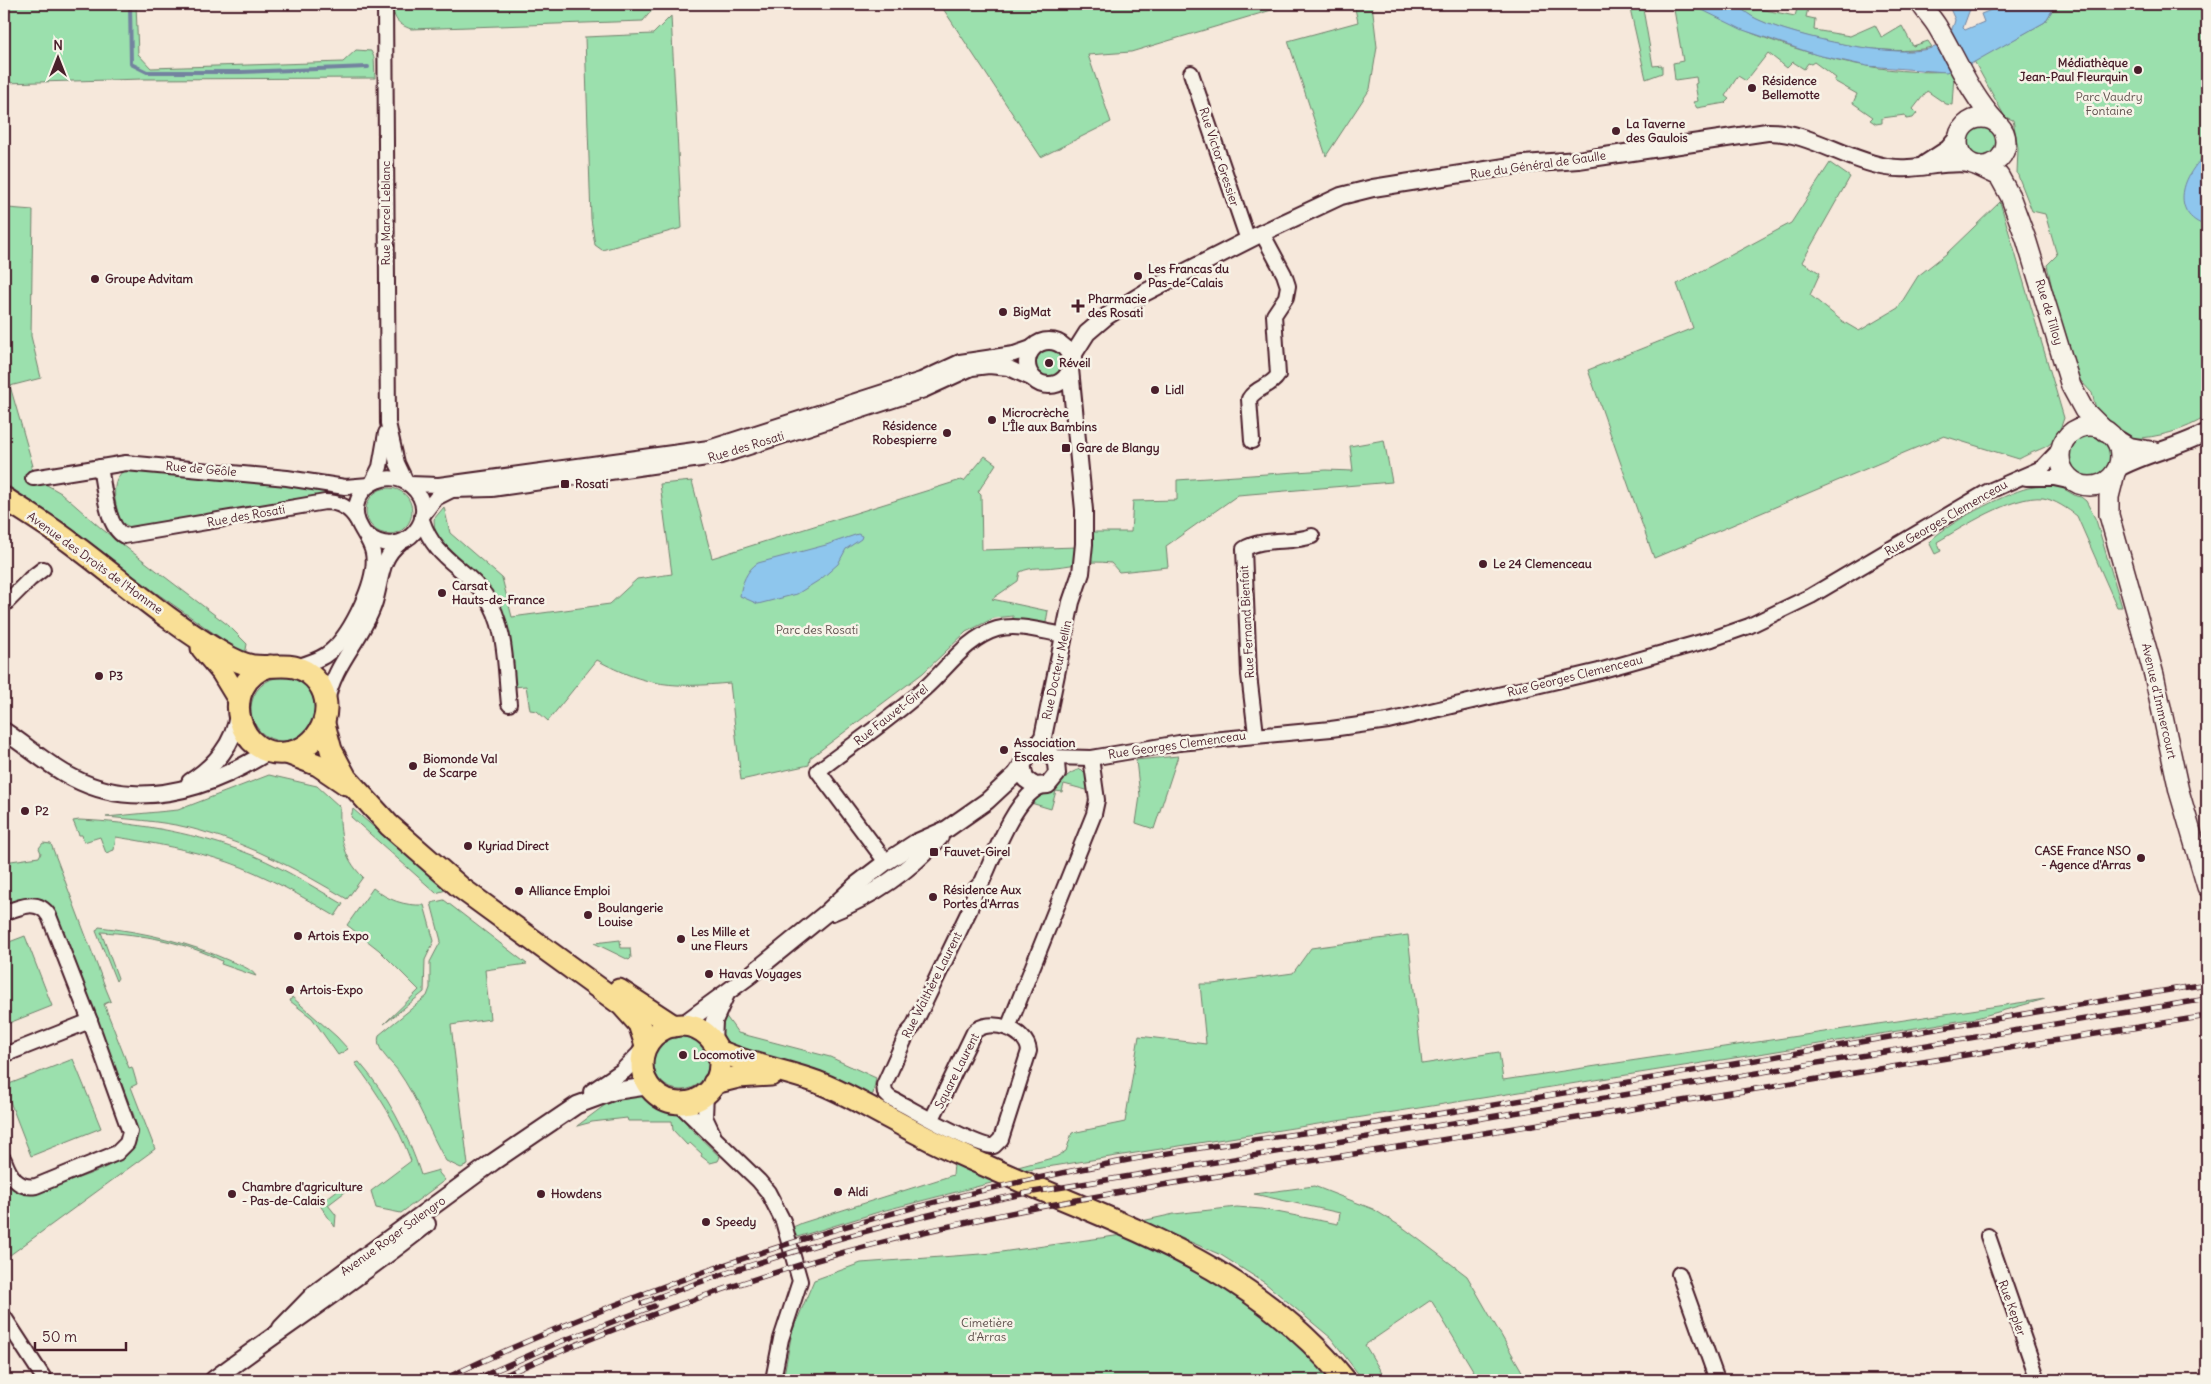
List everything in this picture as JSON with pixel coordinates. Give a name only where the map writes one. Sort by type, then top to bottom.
[{"type":"main road","points":[[1921,4],[1940,31]]},
{"type":"main road","points":[[1929,4],[1940,31],[1962,73],[1985,110],[2004,131],[2006,146],[1998,161],[1990,165],[1974,165],[1960,152],[1960,132],[1966,110],[1962,73]]},
{"type":"main road","points":[[1960,132],[1971,120],[1979,118],[1996,122]]},
{"type":"main road","name":"Rue de Tilloy","points":[[2006,146],[2010,171],[2020,199],[2026,239]]},
{"type":"main road","name":"Rue de Tilloy","points":[[1974,165],[1991,171],[2000,178],[2026,239],[2071,386],[2084,410],[2108,433]]},
{"type":"main road","name":"Rue de Tilloy","points":[[2064,444],[2070,422],[2071,386]]},
{"type":"main road","points":[[2094,427],[2108,433],[2120,451],[2116,471],[2100,484],[2079,483],[2064,469],[2061,457],[2064,444],[2072,433],[2082,428],[2094,427]]},
{"type":"main road","name":"Avenue d'Immercourt","points":[[2116,471],[2109,497],[2109,516],[2154,674],[2179,790],[2207,887]]},
{"type":"main road","name":"Avenue d'Immercourt","points":[[2079,483],[2094,496],[2109,516]]},
{"type":"main road","name":"Avenue des Droits de l'Homme","points":[[4,498],[68,540],[185,630]]},
{"type":"main road","points":[[185,630],[237,662],[254,666],[283,665],[296,667],[317,681],[324,694],[325,716],[334,757],[355,790]]},
{"type":"main road","points":[[185,630],[216,664],[239,707]]},
{"type":"main road","points":[[270,666],[251,677],[244,686],[239,707],[241,726],[249,739],[278,752],[318,764],[355,790],[389,825],[461,888],[560,958],[628,1010],[639,1024],[645,1048],[642,1067],[649,1086],[662,1097],[677,1102],[693,1100],[710,1088],[738,1076],[794,1075]]},
{"type":"main road","points":[[278,752],[302,749],[311,742],[325,716]]},
{"type":"main road","points":[[560,958],[602,980],[678,1025],[699,1030],[715,1046],[744,1061],[794,1075],[835,1090],[953,1151],[1167,1243],[1207,1264],[1251,1292],[1287,1321],[1311,1342],[1345,1380]]},
{"type":"main road","points":[[645,1048],[659,1032],[678,1025]]},
{"type":"main road","points":[[710,1088],[719,1066],[715,1046]]},
{"type":"street","name":"Rue Marcel Leblanc","points":[[370,484],[382,461],[388,423],[385,4]]},
{"type":"street","name":"Rue Victor Gressier","points":[[1191,73],[1255,236],[1284,274],[1288,286],[1286,297],[1274,315],[1278,375],[1271,384],[1256,391],[1249,400],[1252,441]]},
{"type":"street","name":"Rue du Général de Gaulle","points":[[1917,168],[1938,157],[1960,132]]},
{"type":"street","name":"Rue du Général de Gaulle","points":[[1042,344],[1071,334],[1097,313],[1146,292],[1329,200],[1373,188],[1524,164],[1578,160],[1751,134],[1789,134],[1880,166],[1901,169],[1955,163],[1974,165]]},
{"type":"street","name":"Rue du Général de Gaulle","points":[[1071,367],[1075,352],[1090,329],[1146,292]]},
{"type":"street","points":[[1042,344],[1064,347],[1070,355],[1075,404],[1074,422],[1060,396],[1031,376],[1027,366],[1028,355],[1042,344]]},
{"type":"street","name":"Rue des Rosati","points":[[408,483],[439,485],[709,448],[922,380],[960,362],[1014,354],[1042,344]]},
{"type":"street","name":"Rue des Rosati","points":[[422,518],[436,498],[452,490],[492,489],[721,456],[924,390],[972,368],[989,366],[1009,368],[1040,382]]},
{"type":"street","points":[[1040,382],[1050,385],[1060,382],[1071,367]]},
{"type":"street","name":"Rue Docteur Mellin","points":[[1043,737],[1071,602],[1083,557],[1085,519],[1074,422]]},
{"type":"street","name":"Rue Marcel Leblanc","points":[[388,423],[396,463],[408,483]]},
{"type":"street","points":[[2116,471],[2207,432]]},
{"type":"street","points":[[2108,433],[2130,446],[2159,452]]},
{"type":"street","name":"Rue Georges Clemenceau","points":[[1091,758],[1179,743],[1256,734],[1331,729],[1398,719],[1599,672],[1724,636],[1794,606],[1988,492],[2022,478],[2046,465],[2064,444]]},
{"type":"street","name":"Rue de Geôle","points":[[33,478],[134,463],[287,478],[345,487],[370,484]]},
{"type":"street","name":"Rue des Rosati","points":[[100,467],[113,526],[119,533],[128,536],[325,502],[333,502],[345,507],[357,520]]},
{"type":"street","points":[[296,667],[320,659],[331,651],[354,618],[373,570],[373,552],[367,536],[357,520],[358,499],[370,484],[389,478],[408,483],[420,498],[422,518],[430,540],[444,558],[481,590],[494,610],[500,632],[509,704]]},
{"type":"street","points":[[2022,478],[2054,478],[2079,483]]},
{"type":"street","points":[[325,716],[336,674],[371,613],[383,564],[389,554],[412,535],[422,518]]},
{"type":"street","points":[[367,536],[382,544],[402,542],[424,547],[444,558]]},
{"type":"street","name":"Rue Fernand Bienfait","points":[[1256,734],[1249,675],[1244,549],[1252,544],[1297,540],[1312,536]]},
{"type":"street","points":[[4,605],[43,569]]},
{"type":"street","name":"Rue Fauvet-Girel","points":[[886,862],[818,771],[916,696],[962,651],[988,632],[1015,627],[1065,635]]},
{"type":"street","points":[[175,791],[199,777],[222,754],[235,730],[239,707]]},
{"type":"street","points":[[4,731],[67,775],[95,788],[136,796],[156,795],[208,782],[278,752]]},
{"type":"street","points":[[825,914],[862,899],[882,888],[909,868],[947,829],[987,801],[1016,774],[1043,737],[1057,768],[1056,777]]},
{"type":"street","points":[[1027,758],[1041,751],[1052,756],[1091,758]]},
{"type":"street","points":[[1027,758],[1025,779],[1038,787]]},
{"type":"street","points":[[987,801],[1018,788],[1038,787],[1050,783],[1056,777],[1091,758]]},
{"type":"street","points":[[1008,1028],[1094,814],[1097,800],[1091,758]]},
{"type":"street","name":"Rue Walthère Laurent","points":[[932,1119],[887,1096],[884,1091],[885,1082],[970,909],[976,888],[982,882],[1018,810],[1030,793],[1038,787]]},
{"type":"street","points":[[678,1025],[706,1005],[726,994],[886,862],[915,843],[947,829]]},
{"type":"street","points":[[4,913],[31,905],[47,912],[129,1126],[127,1143],[117,1153],[29,1186],[16,1182],[4,1160]]},
{"type":"street","points":[[715,1046],[714,1021],[726,994]]},
{"type":"street","points":[[4,1055],[90,1021]]},
{"type":"street","name":"Square Laurent","points":[[982,1026],[1008,1028],[1026,1042],[1029,1051],[999,1142],[994,1146],[984,1145],[932,1119],[974,1032],[982,1026]]},
{"type":"street","name":"Avenue Roger Salengro","points":[[213,1380],[282,1328],[315,1293],[489,1165],[577,1105],[589,1094],[635,1062],[645,1048]]},
{"type":"street","name":"Avenue Roger Salengro","points":[[577,1105],[614,1091],[649,1086]]},
{"type":"street","points":[[710,1088],[706,1122],[717,1141]]},
{"type":"street","points":[[677,1102],[768,1192],[783,1221],[800,1280],[781,1339],[773,1380]]},
{"type":"street","name":"Rue Kepler","points":[[1988,1236],[2038,1380]]},
{"type":"street","points":[[1679,1274],[1717,1380]]},
{"type":"street","points":[[4,1317],[46,1380]]},
{"type":"green space","points":[[4,4],[136,4],[138,54],[151,68],[343,62],[356,50],[371,51],[374,57],[375,78],[143,79],[4,83]]},
{"type":"green space","points":[[393,4],[657,4],[643,21],[411,29],[402,25],[397,20]]},
{"type":"green space","points":[[940,4],[1283,4],[1285,6],[1131,52],[1088,55],[1111,122],[1041,157]]},
{"type":"green space","points":[[1354,4],[1372,4],[1377,47],[1370,89],[1326,156],[1288,41],[1358,22]]},
{"type":"green space","points":[[1629,4],[1672,4],[1643,9],[1653,66],[1662,65],[1662,73],[1646,79]]},
{"type":"green space","points":[[1673,4],[1695,7],[1754,34],[1826,57],[1876,68],[1902,71],[1952,71],[1954,75],[1952,105],[1946,104],[1927,91],[1913,109],[1917,113],[1913,118],[1906,119],[1905,115],[1882,118],[1882,123],[1876,124],[1870,120],[1873,117],[1853,103],[1857,94],[1834,81],[1836,78],[1814,62],[1808,63],[1804,69],[1793,62],[1787,68],[1768,53],[1746,81],[1738,76],[1725,96],[1729,99],[1725,103],[1697,108],[1693,102],[1698,101],[1695,84],[1697,83],[1696,77],[1675,80],[1673,63],[1683,61]]},
{"type":"green space","points":[[1730,4],[1761,4],[1760,9],[1795,16],[1797,9],[1802,9],[1803,4],[1809,4],[1806,17],[1815,19],[1814,30],[1850,36],[1875,25],[1882,38],[1902,26],[1913,46],[1928,41],[1932,47],[1914,50],[1869,49],[1821,40],[1760,21]]},
{"type":"green space","name":"Parc Vaudry Fontaine","points":[[2056,4],[2207,4],[2207,416],[2189,426],[2151,437],[2131,439],[2096,409],[2092,393],[2079,379],[2062,334],[2047,265],[2057,255],[2045,214],[2032,211],[2017,173],[2018,148],[2013,120],[2005,117],[1974,61],[2045,22]]},
{"type":"green space","points":[[671,16],[682,228],[602,250],[595,245],[591,219],[585,37],[653,34]]},
{"type":"green space","points":[[1983,127],[1989,128],[1994,132],[1998,137],[1998,149],[1994,154],[1989,158],[1983,159],[1977,158],[1972,154],[1968,149],[1967,143],[1968,137],[1972,132],[1977,128]]},
{"type":"green space","points":[[4,156],[8,208],[33,210],[31,336],[41,378],[10,386],[33,466],[31,466],[33,481],[47,485],[61,493],[102,529],[228,625],[247,644],[245,655],[155,592],[63,522],[4,483]]},
{"type":"green space","points":[[1830,163],[1850,177],[1802,262],[1820,273],[1810,295],[1842,321],[1859,331],[1898,308],[1918,276],[1946,254],[2000,202],[2064,418],[2060,429],[2048,446],[2019,459],[1944,436],[1654,558],[1588,370],[1693,328],[1677,284],[1791,223]]},
{"type":"green space","points":[[1049,348],[1055,349],[1063,357],[1063,369],[1055,377],[1049,378],[1043,377],[1035,369],[1034,363],[1035,357],[1043,349]]},
{"type":"green space","points":[[2090,434],[2102,438],[2108,444],[2112,456],[2108,468],[2102,474],[2090,478],[2078,474],[2072,468],[2068,456],[2072,444],[2078,438]]},
{"type":"green space","name":"Parc des Rosati","points":[[1384,440],[1392,482],[1238,495],[1166,546],[1168,567],[1119,572],[1111,563],[1095,562],[1050,568],[1033,568],[1020,572],[1018,581],[992,599],[1048,611],[1045,628],[1013,621],[1013,616],[994,618],[966,632],[923,673],[810,758],[809,765],[741,780],[730,683],[662,684],[631,676],[597,660],[548,721],[537,711],[530,710],[526,686],[512,687],[507,631],[494,593],[435,535],[434,519],[444,507],[450,533],[502,578],[512,617],[610,604],[637,579],[672,574],[660,484],[692,481],[712,558],[961,480],[964,481],[985,456],[996,464],[978,492],[981,495],[982,550],[1077,547],[1094,532],[1131,532],[1133,501],[1177,500],[1177,480],[1326,470],[1353,471],[1350,446]]},
{"type":"green space","points":[[125,469],[344,490],[342,500],[285,501],[132,528],[120,522],[115,501],[116,481]]},
{"type":"green space","points":[[2059,486],[2086,501],[2096,520],[2122,607],[2117,607],[2077,516],[2048,499],[2031,498],[1988,513],[1937,542],[1941,551],[1935,554],[1929,542],[1961,519],[2005,496],[2028,488]]},
{"type":"green space","points":[[389,488],[402,492],[408,498],[412,511],[408,524],[402,530],[389,534],[376,530],[370,524],[366,511],[370,498],[376,492]]},
{"type":"green space","points":[[283,677],[295,679],[306,686],[313,697],[315,709],[313,721],[306,732],[295,739],[283,741],[271,739],[260,732],[253,721],[251,709],[253,697],[260,686],[271,679]]},
{"type":"green space","points":[[1178,756],[1154,829],[1136,823],[1140,796],[1136,760]]},
{"type":"green space","points":[[1081,769],[1088,776],[1090,791],[1064,784],[1062,792],[1056,791],[1051,809],[1031,803],[1069,774]]},
{"type":"green space","points":[[269,775],[317,786],[340,807],[340,827],[344,845],[351,862],[363,877],[347,899],[276,860],[221,837],[178,825],[106,817],[178,810]]},
{"type":"green space","points":[[353,809],[446,890],[436,893],[351,817]]},
{"type":"green space","points":[[79,820],[160,829],[200,838],[239,850],[266,861],[343,904],[335,916],[283,886],[242,867],[172,847],[116,837],[114,850],[106,853],[100,837],[84,842],[73,821]]},
{"type":"green space","points":[[43,843],[51,844],[111,1001],[104,1004],[129,1068],[132,1067],[137,1084],[131,1087],[155,1149],[10,1255],[4,1242],[4,1175],[17,1191],[27,1191],[59,1184],[96,1172],[124,1157],[131,1150],[135,1138],[134,1116],[55,910],[23,900],[4,904],[4,862],[39,857],[41,853],[39,848]]},
{"type":"green space","points":[[373,888],[384,896],[397,901],[424,905],[434,941],[425,960],[424,992],[384,1024],[419,990],[379,950],[347,925]]},
{"type":"green space","points":[[444,900],[527,964],[485,970],[490,1019],[451,1025],[468,1165],[461,1168],[446,1161],[412,1093],[398,1071],[381,1050],[378,1040],[379,1035],[427,996],[430,988],[430,962],[441,941],[431,903]]},
{"type":"green space","points":[[99,927],[149,935],[182,943],[241,965],[256,976],[221,964],[222,961],[208,954],[178,944],[147,937],[101,932],[118,978],[116,981],[96,931]]},
{"type":"green space","points":[[1408,935],[1422,1064],[1499,1052],[1503,1080],[2045,999],[1976,1018],[1753,1055],[1022,1171],[1014,1168],[1056,1157],[1066,1151],[1072,1133],[1125,1122],[1139,1036],[1206,1044],[1200,984],[1213,984],[1293,973],[1311,948]]},
{"type":"green space","points":[[25,936],[52,1006],[4,1025],[4,944]]},
{"type":"green space","points":[[620,940],[621,948],[630,948],[631,958],[629,960],[594,943]]},
{"type":"green space","points":[[292,997],[348,1049],[338,1055],[312,1018],[290,1001]]},
{"type":"green space","points":[[725,1015],[738,1033],[830,1057],[876,1078],[873,1094],[865,1097],[731,1050],[720,1030]]},
{"type":"green space","points":[[681,1034],[692,1036],[701,1042],[707,1051],[709,1062],[707,1073],[701,1082],[692,1088],[681,1090],[670,1088],[661,1082],[655,1073],[653,1062],[655,1051],[661,1042],[670,1036]]},
{"type":"green space","points":[[73,1059],[101,1128],[31,1156],[4,1086]]},
{"type":"green space","points":[[359,1062],[379,1087],[396,1115],[421,1175],[439,1170],[439,1173],[445,1180],[401,1213],[376,1208],[371,1191],[411,1161],[387,1110],[355,1063]]},
{"type":"green space","points":[[641,1091],[661,1107],[680,1111],[689,1127],[720,1157],[718,1161],[710,1163],[690,1143],[687,1145],[673,1130],[672,1121],[628,1121],[627,1118],[592,1122],[577,1126],[617,1096]]},
{"type":"green space","points":[[959,1161],[999,1181],[882,1211],[794,1238],[793,1227],[953,1175],[954,1164]]},
{"type":"green space","points":[[343,1186],[348,1186],[349,1189],[328,1205],[336,1215],[335,1227],[319,1204]]},
{"type":"green space","points":[[1314,1186],[1373,1209],[1405,1229],[1467,1276],[1527,1380],[1479,1380],[1431,1300],[1365,1345],[1386,1380],[1363,1380],[1331,1338],[1265,1283],[1221,1255],[1142,1221],[1174,1214],[1237,1207],[1261,1209],[1338,1224],[1340,1213],[1254,1194]]},
{"type":"green space","name":"Cimetière d'Arras","points":[[1122,1235],[1201,1269],[1242,1295],[1262,1310],[1298,1343],[1329,1380],[975,1380],[968,1376],[961,1380],[783,1380],[792,1332],[814,1280],[861,1263],[994,1253]]},
{"type":"water","points":[[1720,3],[1733,5],[1759,20],[1775,26],[1847,45],[1873,49],[1919,51],[1935,47],[1950,32],[1955,20],[1948,4],[1980,4],[1970,9],[1963,28],[1965,30],[1984,22],[1981,14],[1996,8],[1994,4],[2056,4],[2045,22],[1969,65],[1946,72],[1867,66],[1817,55],[1743,30],[1690,4]]},
{"type":"water","points":[[2207,154],[2207,186],[2201,193],[2207,202],[2207,226],[2195,220],[2187,212],[2183,193],[2191,172]]},
{"type":"water","points":[[858,534],[862,536],[861,539],[846,549],[838,564],[821,579],[797,594],[758,604],[740,596],[745,578],[758,563],[826,545]]},
{"type":"waterway","points":[[130,4],[131,64],[147,72],[241,72],[368,67]]},
{"type":"railway","points":[[442,1380],[523,1343],[605,1309],[773,1249],[858,1223],[944,1200],[1031,1180],[1162,1154],[1469,1109],[2207,984]]},
{"type":"railway","points":[[642,1303],[736,1270],[832,1240],[929,1215],[1027,1193],[2207,999]]},
{"type":"railway","points":[[494,1380],[580,1343],[667,1309],[756,1279],[882,1242],[994,1216],[1144,1188],[2207,1016]]},
{"type":"railway","points":[[474,1380],[557,1343],[654,1306]]},
{"type":"place","name":"Médiathèque Jean-Paul Fleurquin","points":[[2138,70]]},
{"type":"place","name":"Résidence Bellemotte","points":[[1752,88]]},
{"type":"place","name":"La Taverne des Gaulois","points":[[1616,131]]},
{"type":"place","name":"Les Francas du Pas-de-Calais","points":[[1138,276]]},
{"type":"place","name":"Groupe Advitam","points":[[95,279]]},
{"type":"place","name":"Pharmacie des Rosati","points":[[1078,306]]},
{"type":"place","name":"BigMat","points":[[1003,312]]},
{"type":"place","name":"Réveil","points":[[1049,363]]},
{"type":"place","name":"Lidl","points":[[1155,390]]},
{"type":"place","name":"Microcrèche L’Île aux Bambins","points":[[992,420]]},
{"type":"place","name":"Résidence Robespierre","points":[[947,433]]},
{"type":"place","name":"Gare de Blangy","points":[[1066,448]]},
{"type":"place","name":"Rosati","points":[[565,484]]},
{"type":"place","name":"Le 24 Clemenceau","points":[[1483,564]]},
{"type":"place","name":"Carsat Hauts-de-France","points":[[442,593]]},
{"type":"place","name":"P3","points":[[99,676]]},
{"type":"place","name":"Association Escales","points":[[1004,750]]},
{"type":"place","name":"Biomonde Val de Scarpe","points":[[413,766]]},
{"type":"place","name":"P2","points":[[25,811]]},
{"type":"place","name":"Kyriad Direct","points":[[468,846]]},
{"type":"place","name":"Fauvet-Girel","points":[[934,852]]},
{"type":"place","name":"CASE France NSO - Agence d'Arras","points":[[2141,858]]},
{"type":"place","name":"Alliance Emploi","points":[[519,891]]},
{"type":"place","name":"Résidence Aux Portes d'Arras","points":[[933,897]]},
{"type":"place","name":"Boulangerie Louise","points":[[588,915]]},
{"type":"place","name":"Artois Expo","points":[[298,936]]},
{"type":"place","name":"Les Mille et une Fleurs","points":[[681,939]]},
{"type":"place","name":"Havas Voyages","points":[[709,974]]},
{"type":"place","name":"Artois-Expo","points":[[290,990]]},
{"type":"place","name":"Locomotive","points":[[683,1055]]},
{"type":"place","name":"Aldi","points":[[838,1192]]},
{"type":"place","name":"Chambre d'agriculture - Pas-de-Calais","points":[[232,1194]]},
{"type":"place","name":"Howdens","points":[[541,1194]]},
{"type":"place","name":"Speedy","points":[[706,1222]]}]
